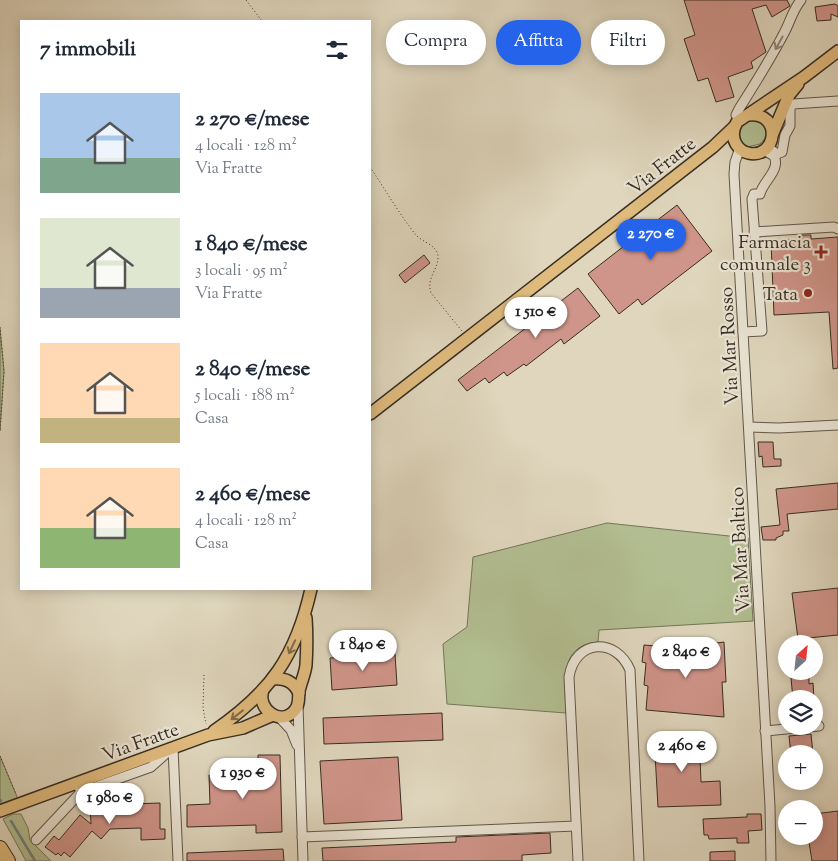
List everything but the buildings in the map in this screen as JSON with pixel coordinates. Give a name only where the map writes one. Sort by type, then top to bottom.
[{"type":"highway","points":[[0,848],[8,861]]},
{"type":"main road","name":"Via Fratte","points":[[371,413],[713,147],[741,121],[838,51]]},
{"type":"main road","name":"Via Fratte","points":[[823,62],[838,56]]},
{"type":"main road","name":"Via Fratte","points":[[766,148],[772,140],[773,133],[789,95],[804,77]]},
{"type":"main road","points":[[739,148],[733,137],[741,121],[759,115],[770,123],[773,133]]},
{"type":"main road","name":"Via Fratte","points":[[713,147],[725,145],[739,148],[752,154]]},
{"type":"main road","points":[[752,154],[766,148]]},
{"type":"main road","name":"Via Fratte","points":[[208,735],[244,709],[273,679],[294,643],[306,611],[311,590]]},
{"type":"main road","name":"Via Fratte","points":[[0,811],[79,787],[208,735],[243,728],[276,716],[290,714],[298,705],[306,664],[306,611]]},
{"type":"main road","points":[[273,679],[286,680],[296,687],[299,693]]},
{"type":"main road","points":[[263,690],[262,701],[264,707],[276,716]]},
{"type":"street","points":[[741,121],[736,115],[776,49],[794,9],[801,0]]},
{"type":"street","points":[[743,332],[762,331],[752,199],[754,194],[760,194],[763,185],[775,168],[782,152],[785,135],[790,126],[790,108],[793,104],[838,100]]},
{"type":"street","name":"Via Mar Rosso","points":[[739,148],[734,166],[734,174],[748,427]]},
{"type":"street","points":[[766,148],[777,154],[782,152]]},
{"type":"street","points":[[766,148],[775,158],[775,168]]},
{"type":"street","points":[[734,174],[742,161],[752,154]]},
{"type":"street","points":[[754,232],[834,227],[838,229]]},
{"type":"street","points":[[748,427],[779,428],[838,425]]},
{"type":"street","name":"Via Mar Baltico","points":[[748,427],[770,806],[771,861]]},
{"type":"street","points":[[578,861],[570,669],[577,657],[583,652],[590,648],[604,647],[613,649],[620,654],[627,661],[630,670],[638,861]]},
{"type":"street","points":[[298,705],[303,861]]},
{"type":"street","points":[[276,716],[291,730],[299,750]]},
{"type":"street","points":[[765,732],[778,731]]},
{"type":"street","points":[[173,748],[178,861]]},
{"type":"street","points":[[36,840],[79,787]]},
{"type":"street","points":[[302,837],[576,826]]},
{"type":"path","points":[[246,0],[261,20]]},
{"type":"path","points":[[371,168],[417,237],[435,249],[438,255],[429,286],[431,293],[467,338]]},
{"type":"path","points":[[0,328],[4,371],[0,431]]},
{"type":"path","points":[[204,675],[203,708],[208,735]]},
{"type":"path","points":[[0,756],[18,799]]},
{"type":"green space","points":[[751,120],[765,124],[767,136],[760,144],[747,147],[741,144],[740,130]]},
{"type":"green space","points":[[0,328],[4,371],[0,431]]},
{"type":"green space","points":[[607,523],[748,538],[753,621],[599,630],[598,642],[585,645],[576,650],[570,658],[565,679],[566,713],[447,704],[443,644],[467,627],[473,557]]},
{"type":"green space","points":[[0,756],[18,799],[0,806]]},
{"type":"green space","points":[[13,814],[21,814],[28,828],[30,840],[51,861],[26,861],[3,819]]},
{"type":"waterway","points":[[11,821],[35,861]]},
{"type":"place","name":"Farmacia comunale 3","points":[[821,252]]},
{"type":"place","name":"Tata","points":[[808,293]]}]
